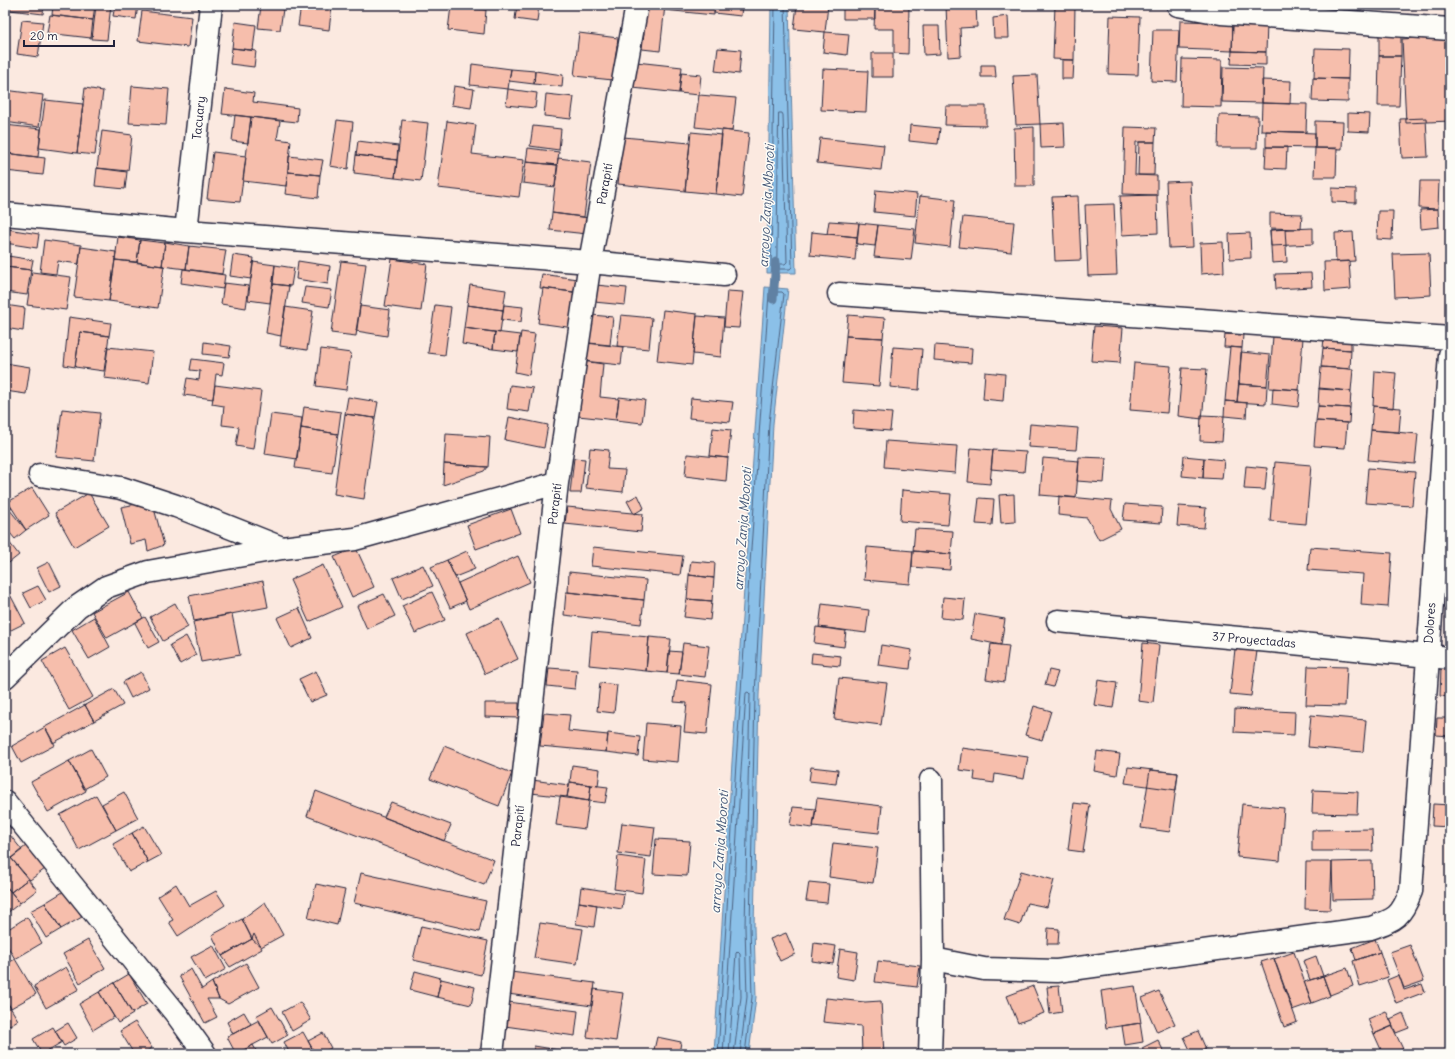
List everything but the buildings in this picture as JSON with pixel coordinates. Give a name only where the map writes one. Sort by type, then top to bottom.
[{"type":"street","name":"Tacuary","points":[[186,231],[211,5]]},
{"type":"street","name":"Parapití","points":[[492,1054],[557,483],[590,262],[637,5]]},
{"type":"street","points":[[1178,5],[1221,13],[1450,29]]},
{"type":"street","points":[[5,214],[186,231],[590,262],[724,275]]},
{"type":"street","points":[[839,294],[1450,338]]},
{"type":"street","name":"Dolores","points":[[933,959],[984,969],[1057,971],[1371,928],[1395,918],[1406,904],[1411,891],[1450,355]]},
{"type":"street","points":[[40,475],[120,488],[176,506],[282,548]]},
{"type":"street","points":[[5,677],[77,606],[106,587],[148,572],[282,548],[355,539],[557,483]]},
{"type":"street","name":"37 Proyectadas","points":[[1058,621],[1450,658]]},
{"type":"street","points":[[930,1054],[933,959],[931,780]]},
{"type":"street","points":[[5,802],[176,1015],[205,1054]]},
{"type":"water","points":[[771,5],[789,5],[796,273],[767,273]]},
{"type":"water","points":[[765,287],[788,289],[773,424],[759,695],[754,927],[756,997],[749,1054],[714,1054],[732,762]]},
{"type":"waterway","name":"arroyo Zanja Mboroti","points":[[773,299],[776,262]]}]
